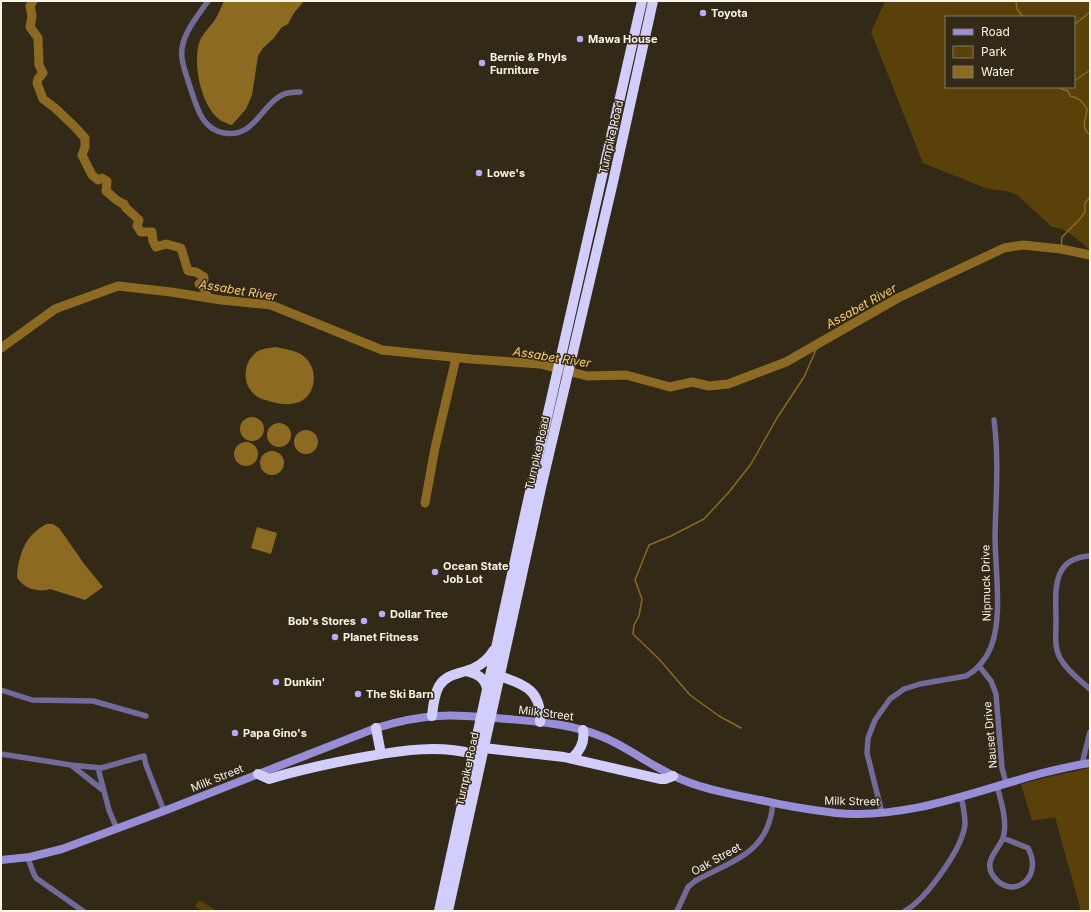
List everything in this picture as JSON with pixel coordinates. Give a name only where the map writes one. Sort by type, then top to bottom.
[{"type":"highway","name":"Turnpike Road","points":[[565,363],[642,1]]},
{"type":"highway","name":"Turnpike Road","points":[[488,706],[487,688],[497,644],[562,375],[633,96],[653,1]]},
{"type":"highway","name":"Turnpike Road","points":[[439,911],[473,754],[483,732],[488,706],[499,676],[539,495],[562,375]]},
{"type":"highway","points":[[432,716],[435,697],[440,686],[447,678],[456,673],[475,668],[484,662],[497,644]]},
{"type":"highway","points":[[466,671],[481,676],[486,683],[487,688]]},
{"type":"highway","points":[[499,676],[518,682],[531,690],[539,704],[540,722]]},
{"type":"highway","points":[[376,728],[381,754]]},
{"type":"highway","points":[[572,758],[579,752],[584,737],[583,730]]},
{"type":"highway","name":"Turnpike Road","points":[[448,911],[484,748],[483,732]]},
{"type":"highway","points":[[484,748],[572,758],[660,779],[673,776]]},
{"type":"highway","points":[[258,774],[269,779],[328,763],[402,751],[456,750],[473,754]]},
{"type":"main road","name":"Milk Street","points":[[1,860],[28,858],[57,851],[376,728],[406,720],[432,716],[540,722],[583,730],[612,741],[673,776],[700,786],[772,803],[837,813],[882,813],[914,809],[997,786],[1086,764]]},
{"type":"street","points":[[208,1],[186,36],[181,53],[182,63],[197,109],[205,123],[214,130],[221,132],[240,132],[254,122],[281,95],[289,92],[300,92]]},
{"type":"street","name":"Nipmuck Drive","points":[[882,813],[866,753],[868,738],[875,720],[890,699],[904,689],[920,684],[966,676],[979,666],[991,648],[997,613],[995,534],[998,468],[994,420]]},
{"type":"street","points":[[1090,556],[1075,558],[1060,572],[1055,599],[1056,641],[1060,658],[1070,671],[1090,689]]},
{"type":"street","name":"Nauset Drive","points":[[979,666],[991,681],[996,694],[1002,768],[1006,784]]},
{"type":"street","points":[[1,690],[32,700],[93,701],[146,716]]},
{"type":"street","points":[[1086,764],[1090,732]]},
{"type":"street","points":[[1,754],[98,768],[110,767],[144,756],[146,766],[164,811]]},
{"type":"street","points":[[71,765],[104,791]]},
{"type":"street","points":[[98,768],[109,810],[117,829]]},
{"type":"street","points":[[997,786],[1003,808],[1003,838],[993,852],[990,863],[991,873],[1003,885],[1013,887],[1020,885],[1030,876],[1033,870],[1034,861],[1028,848],[1003,838]]},
{"type":"street","points":[[905,911],[920,900],[949,864],[960,840],[965,824],[961,797]]},
{"type":"street","name":"Oak Street","points":[[677,911],[688,887],[695,881],[745,855],[758,844],[768,828],[772,803]]},
{"type":"street","points":[[28,858],[36,878],[83,911]]},
{"type":"green space","points":[[885,1],[1090,1],[1090,250],[1068,232],[1052,227],[1017,195],[1007,191],[988,189],[923,163],[871,32]]},
{"type":"green space","points":[[1090,768],[1090,911],[1081,911],[1055,817],[1032,821],[1021,784]]},
{"type":"green space","points":[[199,900],[214,909],[212,911],[202,911],[195,906]]},
{"type":"water","points":[[224,1],[304,1],[294,13],[288,24],[282,27],[273,39],[263,48],[258,56],[252,95],[246,109],[232,125],[218,119],[207,105],[200,86],[197,65],[198,46],[201,38],[216,18]]},
{"type":"water","points":[[276,347],[299,353],[308,360],[312,367],[314,382],[312,389],[303,400],[290,404],[275,403],[259,398],[249,388],[246,371],[247,365],[253,355],[258,351]]},
{"type":"water","points":[[252,417],[261,420],[264,429],[261,438],[252,441],[243,438],[240,429],[243,420]]},
{"type":"water","points":[[279,423],[288,426],[291,435],[288,444],[279,447],[270,444],[267,435],[270,426]]},
{"type":"water","points":[[306,430],[315,433],[318,442],[315,451],[306,454],[297,451],[294,442],[297,433]]},
{"type":"water","points":[[246,442],[255,445],[258,454],[255,463],[246,466],[237,463],[234,454],[237,445]]},
{"type":"water","points":[[272,451],[281,454],[284,463],[281,472],[272,475],[263,472],[260,463],[263,454]]},
{"type":"water","points":[[46,524],[53,524],[59,528],[85,565],[103,587],[85,600],[50,589],[33,589],[23,584],[17,578],[19,561],[25,545],[34,532]]},
{"type":"water","points":[[257,527],[277,533],[271,554],[251,548]]},
{"type":"waterway","points":[[33,1],[30,6],[32,16],[30,27],[38,38],[39,65],[43,73],[38,79],[37,83],[43,99],[55,108],[85,138],[85,147],[82,155],[92,175],[98,180],[102,178],[107,181],[106,191],[116,200],[124,204],[126,208],[139,220],[137,226],[141,232],[152,232],[153,241],[156,247],[166,244],[181,248],[188,271],[196,272],[204,277],[204,280],[199,284],[206,290],[207,298]]},
{"type":"waterway","points":[[1016,1],[1017,9],[1022,16]]},
{"type":"waterway","points":[[1075,24],[1090,12]]},
{"type":"waterway","points":[[1075,80],[1090,70]]},
{"type":"waterway","points":[[1060,88],[1068,91],[1070,96],[1080,100],[1084,104],[1087,109],[1084,126],[1090,135]]},
{"type":"waterway","points":[[1061,249],[1062,237],[1085,212],[1085,203],[1090,197]]},
{"type":"waterway","name":"Assabet River","points":[[1,348],[55,309],[118,286],[271,305],[382,350],[540,364],[587,376],[626,375],[670,387],[692,382],[709,386],[728,384],[786,362],[898,298],[1004,248],[1023,245],[1061,249],[1090,255]]},
{"type":"waterway","points":[[741,728],[719,716],[690,695],[659,659],[633,634],[634,625],[639,616],[642,599],[635,580],[649,545],[671,536],[704,519],[729,492],[751,464],[777,418],[804,377],[819,343]]},
{"type":"waterway","points":[[425,503],[435,448],[456,358]]},
{"type":"place","name":"Toyota","points":[[703,13]]},
{"type":"place","name":"Mawa House","points":[[580,39]]},
{"type":"place","name":"Bernie & Phyls Furniture","points":[[482,63]]},
{"type":"place","name":"Lowe's","points":[[479,173]]},
{"type":"place","name":"Ocean State Job Lot","points":[[435,572]]},
{"type":"place","name":"Dollar Tree","points":[[382,614]]},
{"type":"place","name":"Bob's Stores","points":[[364,621]]},
{"type":"place","name":"Planet Fitness","points":[[335,637]]},
{"type":"place","name":"Dunkin'","points":[[276,682]]},
{"type":"place","name":"The Ski Barn","points":[[358,694]]},
{"type":"place","name":"Papa Gino's","points":[[235,733]]}]
